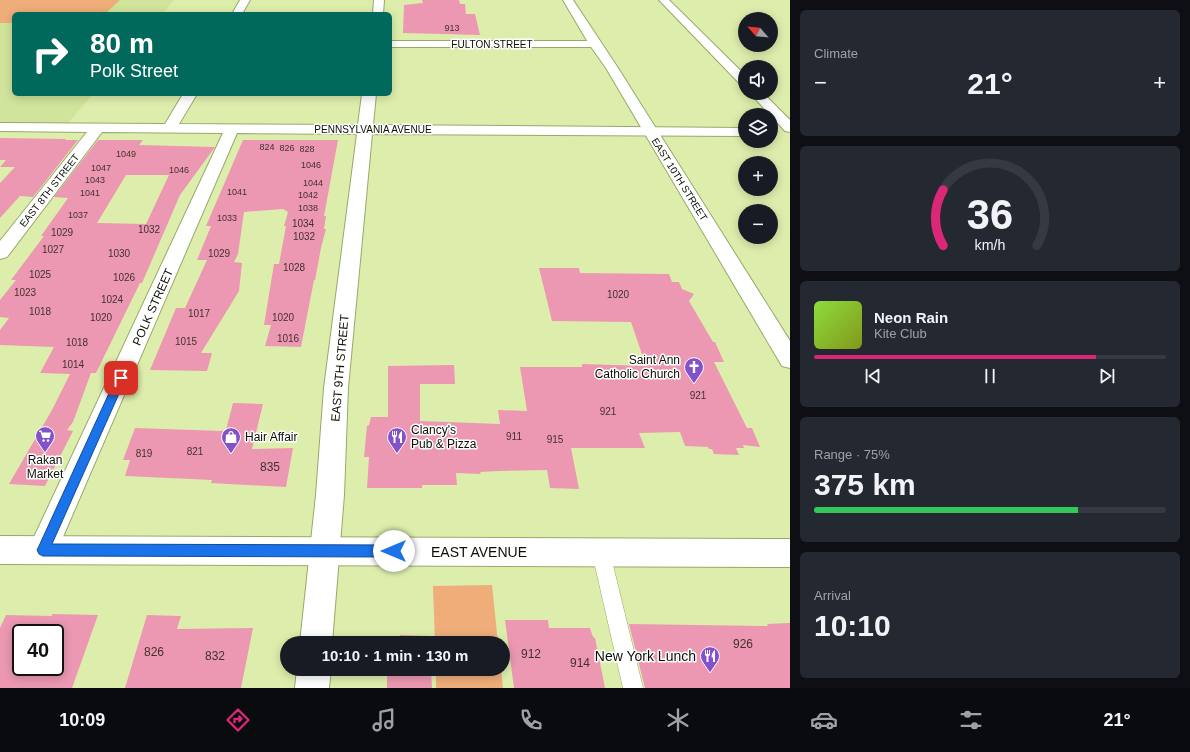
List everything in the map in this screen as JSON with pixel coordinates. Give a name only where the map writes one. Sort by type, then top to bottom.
[{"type":"street","points":[[238,12],[245,0]]},
{"type":"street","points":[[378,12],[379,0]]},
{"type":"street","name":"EAST 10TH STREET","points":[[568,0],[595,44],[612,68],[790,360]]},
{"type":"street","points":[[664,0],[738,75]]},
{"type":"street","name":"FULTON STREET","points":[[392,44],[595,44]]},
{"type":"street","points":[[170,128],[189,96]]},
{"type":"street","name":"EAST 9TH STREET","points":[[317,636],[325,552],[336,388],[369,96]]},
{"type":"street","points":[[763,100],[790,128]]},
{"type":"street","name":"PENNSYLVANIA AVENUE","points":[[0,127],[650,130],[738,132]]},
{"type":"street","name":"EAST 8TH STREET","points":[[0,253],[98,127]]},
{"type":"street","name":"POLK STREET","points":[[43,550],[232,128]]},
{"type":"street","points":[[778,132],[790,132]]},
{"type":"street","name":"EAST AVENUE","points":[[0,550],[790,553]]},
{"type":"street","points":[[312,688],[313,676]]},
{"type":"lane","points":[[601,553],[633,688]]},
{"type":"shaded area","points":[[0,0],[174,0],[164,12],[12,12],[12,96],[91,96],[68,123],[0,122]]},
{"type":"shaded area","points":[[0,0],[120,0],[107,12],[12,12],[12,23],[0,23]]},
{"type":"shaded area","points":[[492,585],[497,636],[435,636],[433,586]]},
{"type":"shaded area","points":[[436,676],[502,676],[503,688],[436,688]]},
{"type":"building","points":[[422,0],[459,0],[460,4],[465,4],[466,14],[475,14],[480,35],[403,33],[404,5],[423,3]]},
{"type":"building","points":[[0,138],[78,140],[33,197],[20,196],[0,218],[0,183],[15,167],[0,167],[6,160],[0,160]]},
{"type":"building","points":[[98,140],[143,140],[139,145],[215,147],[180,195],[142,283],[140,283],[96,373],[91,373],[73,422],[67,430],[73,431],[45,486],[9,484],[52,410],[70,374],[40,373],[54,347],[0,345],[0,330],[9,318],[0,317],[0,300],[16,280],[11,280],[44,236],[41,236],[68,198],[54,197]],"holes":[[[126,175],[169,175],[146,224],[97,223]]]},
{"type":"building","points":[[243,140],[338,140],[324,216],[326,216],[324,229],[326,229],[301,347],[265,346],[271,325],[264,325],[274,264],[279,264],[286,226],[284,226],[288,212],[283,209],[244,212],[238,254],[234,262],[242,263],[239,291],[201,353],[212,353],[207,371],[150,370],[176,308],[185,308],[207,260],[197,260],[211,226],[206,226]]},
{"type":"building","points":[[539,268],[579,268],[580,273],[669,274],[672,282],[679,282],[682,289],[694,294],[689,301],[713,342],[715,342],[724,362],[714,362],[747,428],[752,428],[760,447],[743,445],[744,448],[736,448],[739,455],[714,454],[712,449],[709,449],[708,447],[685,446],[680,432],[639,433],[645,448],[571,448],[579,489],[550,488],[547,470],[480,472],[481,474],[456,473],[457,485],[422,485],[422,488],[367,488],[369,457],[364,457],[367,426],[369,425],[371,417],[388,417],[388,366],[454,365],[455,384],[420,384],[420,421],[500,424],[498,410],[527,411],[520,367],[582,367],[582,364],[646,366],[631,322],[552,321]]},
{"type":"building","points":[[233,403],[263,404],[252,449],[293,448],[286,487],[211,483],[212,480],[125,476],[130,460],[123,460],[135,428],[226,430]]},
{"type":"building","points":[[6,615],[98,615],[72,688],[0,688],[0,628]]},
{"type":"building","points":[[147,615],[181,616],[177,629],[253,628],[241,688],[125,688]]},
{"type":"building","points":[[505,620],[548,620],[549,628],[590,628],[593,637],[595,638],[605,688],[514,688],[510,658],[510,636],[507,636]]},
{"type":"building","points":[[790,623],[790,688],[645,688],[629,624],[768,626],[767,624]]},
{"type":"building","points":[[400,635],[430,636],[400,636]]},
{"type":"building","points":[[387,676],[431,676],[432,688],[387,688]]},
{"type":"place","name":"Saint Ann Catholic Church","points":[[694,384]]},
{"type":"place","name":"Rakan Market","points":[[45,453]]},
{"type":"place","name":"Hair Affair","points":[[231,454]]},
{"type":"place","name":"Clancy's Pub & Pizza","points":[[397,454]]},
{"type":"place","name":"New York Lunch","points":[[710,673]]},
{"type":"route","points":[[121,378],[43,550],[394,551]]}]
